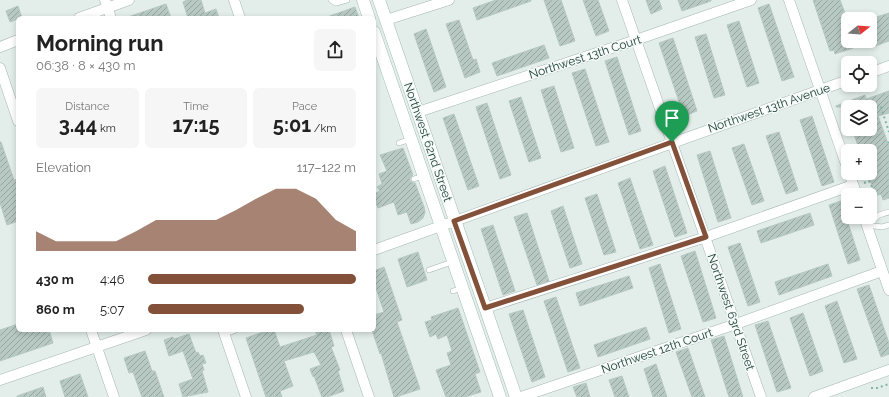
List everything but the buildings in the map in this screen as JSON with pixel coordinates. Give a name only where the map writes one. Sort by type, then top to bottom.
[{"type":"main road","points":[[363,0],[368,16]]},
{"type":"main road","name":"Northwest 62nd Street","points":[[378,0],[516,397]]},
{"type":"main road","name":"Northwest 62nd Street","points":[[376,42],[378,53],[400,114],[411,139],[419,178],[441,226],[453,261],[458,289],[500,397]]},
{"type":"street","points":[[83,16],[106,4],[129,0]]},
{"type":"street","points":[[234,0],[239,16]]},
{"type":"street","points":[[386,20],[448,0]]},
{"type":"street","name":"Northwest 63rd Street","points":[[622,0],[761,397]]},
{"type":"street","name":"Northwest 13th Court","points":[[418,112],[636,40],[751,0]]},
{"type":"street","points":[[789,0],[841,150]]},
{"type":"street","points":[[106,4],[111,16]]},
{"type":"street","points":[[0,47],[16,41]]},
{"type":"street","points":[[877,70],[889,66]]},
{"type":"street","points":[[0,68],[16,115]]},
{"type":"street","name":"Northwest 13th Avenue","points":[[376,249],[841,82]]},
{"type":"street","points":[[485,308],[841,194]]},
{"type":"street","points":[[867,224],[889,290]]},
{"type":"street","name":"Northwest 12th Court","points":[[521,397],[736,324],[882,271]]},
{"type":"street","points":[[92,332],[114,397]]},
{"type":"street","points":[[0,380],[140,332]]},
{"type":"street","points":[[224,332],[246,397]]},
{"type":"street","points":[[347,332],[369,397]]},
{"type":"street","points":[[814,397],[889,370]]},
{"type":"lane","points":[[331,0],[336,3],[347,0]]},
{"type":"lane","points":[[399,143],[411,139]]},
{"type":"lane","points":[[877,216],[889,212]]},
{"type":"lane","points":[[874,224],[882,227],[889,225]]},
{"type":"lane","points":[[429,270],[453,261]]},
{"type":"path","points":[[877,108],[881,107],[888,122],[889,132]]},
{"type":"path","points":[[864,183],[869,181],[872,187]]},
{"type":"route","points":[[672,142],[706,237],[485,308],[454,221],[672,142]]}]
